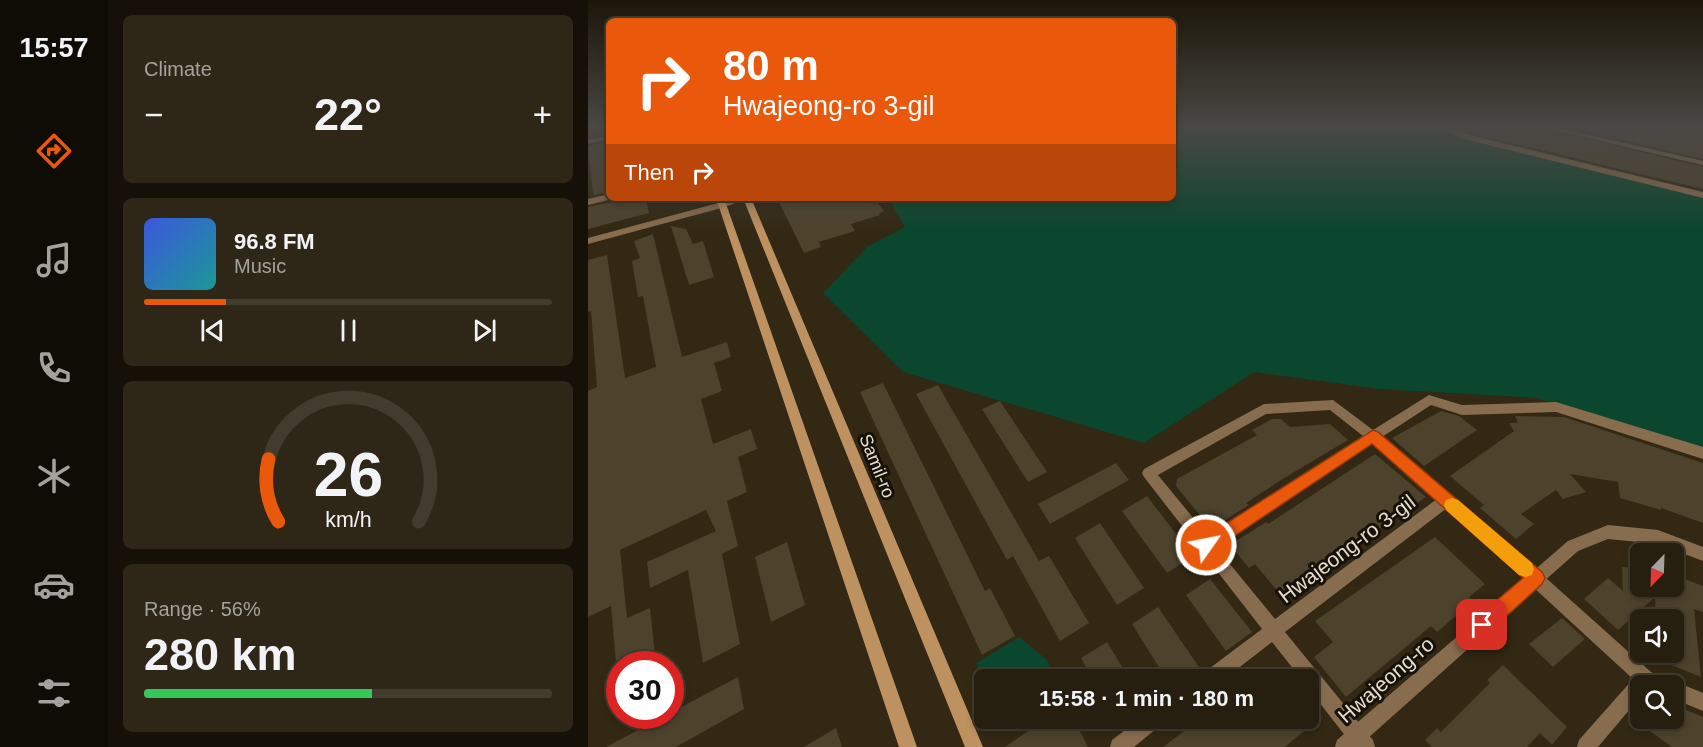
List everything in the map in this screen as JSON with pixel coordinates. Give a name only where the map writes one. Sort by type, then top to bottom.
[{"type":"main road","points":[[721,201],[908,747]]},
{"type":"main road","name":"Samil-ro","points":[[747,201],[974,747]]},
{"type":"street","points":[[1564,161],[1703,195]]},
{"type":"street","points":[[588,202],[606,198]]},
{"type":"street","points":[[588,241],[721,201]]},
{"type":"street","points":[[1206,545],[1429,400],[1462,410],[1556,406],[1703,453]]},
{"type":"street","name":"Hwajeong-ro 3-gil","points":[[1356,743],[1272,630],[1149,473],[1264,409],[1333,405],[1373,436],[1536,578],[1642,675]]},
{"type":"street","name":"Hwajeong-ro 3-gil","points":[[1272,630],[1446,500]]},
{"type":"street","name":"Hwajeong-ro","points":[[1356,743],[1573,546],[1608,532],[1658,537],[1703,554]]},
{"type":"street","points":[[1222,669],[1272,630]]},
{"type":"street","points":[[1684,694],[1703,702]]},
{"type":"street","points":[[1586,747],[1630,696]]},
{"type":"street","points":[[1119,747],[1142,729]]},
{"type":"green space","points":[[1176,161],[1553,161],[1703,196],[1703,449],[1537,398],[1380,389],[1254,372],[1144,443],[903,372],[823,293],[868,246],[905,227],[890,201],[1176,201]]},
{"type":"green space","points":[[1019,637],[1046,659],[1051,669],[979,669],[976,663]]},
{"type":"building","points":[[590,161],[606,161],[606,193],[593,195]]},
{"type":"building","points":[[1586,161],[1678,161],[1703,167],[1703,189]]},
{"type":"building","points":[[617,201],[647,201],[649,213],[588,229],[588,207]]},
{"type":"building","points":[[778,201],[876,201],[884,211],[879,213],[880,215],[851,224],[855,231],[819,242],[821,247],[804,253]]},
{"type":"building","points":[[671,226],[686,229],[693,244],[703,241],[714,277],[689,285]]},
{"type":"building","points":[[653,234],[682,357],[727,342],[731,357],[714,363],[722,391],[701,399],[713,444],[751,429],[757,449],[738,457],[747,492],[727,501],[738,546],[722,554],[740,644],[703,663],[688,570],[650,588],[647,562],[716,531],[706,510],[620,550],[627,618],[650,608],[655,651],[615,651],[611,606],[588,617],[588,391],[597,387],[591,311],[588,312],[588,260],[607,255],[625,378],[656,367],[643,296],[638,297],[632,261],[640,258],[634,241]]},
{"type":"building","points":[[883,383],[985,591],[990,588],[1015,636],[982,655],[860,392]]},
{"type":"building","points":[[938,385],[1039,561],[1049,556],[1089,623],[1060,641],[1013,556],[1007,560],[916,394]]},
{"type":"building","points":[[1000,401],[1047,472],[1028,482],[982,409]]},
{"type":"building","points":[[1441,411],[1459,416],[1477,430],[1424,466],[1392,438]]},
{"type":"building","points":[[1515,416],[1564,417],[1703,463],[1703,523],[1661,508],[1661,510],[1620,498],[1618,482],[1570,474],[1586,492],[1563,499],[1556,490],[1521,514],[1534,524],[1516,539],[1480,508],[1484,505],[1450,476],[1514,431],[1509,423],[1518,423]]},
{"type":"building","points":[[1272,419],[1281,419],[1290,427],[1330,424],[1348,440],[1281,480],[1246,503],[1249,505],[1211,529],[1176,486],[1177,479],[1257,435],[1252,430]]},
{"type":"building","points":[[1375,454],[1426,497],[1353,547],[1355,550],[1285,600],[1255,564],[1249,568],[1230,545],[1266,522],[1268,524]]},
{"type":"building","points":[[1116,463],[1129,480],[1050,524],[1038,504]]},
{"type":"building","points":[[1147,496],[1193,556],[1167,573],[1122,511]]},
{"type":"building","points":[[1100,523],[1144,588],[1117,605],[1075,538]]},
{"type":"building","points":[[1435,537],[1485,584],[1469,597],[1473,601],[1437,632],[1431,626],[1346,697],[1314,657],[1333,642],[1315,621]]},
{"type":"building","points":[[787,542],[805,605],[771,622],[755,557]]},
{"type":"building","points":[[1622,567],[1630,567],[1630,597],[1655,597],[1642,609],[1630,609],[1630,619],[1618,630],[1584,599],[1608,578],[1623,591]]},
{"type":"building","points":[[1210,579],[1252,632],[1226,651],[1186,595]]},
{"type":"building","points":[[1684,579],[1703,586],[1703,612],[1694,609],[1701,677],[1667,663],[1684,663],[1684,609],[1656,609],[1655,597],[1684,597]]},
{"type":"building","points":[[1158,607],[1200,669],[1160,669],[1132,624]]},
{"type":"building","points":[[1562,618],[1585,639],[1553,667],[1529,644]]},
{"type":"building","points":[[1107,642],[1123,669],[1087,669],[1081,658]]},
{"type":"building","points":[[1503,665],[1567,727],[1552,745],[1540,733],[1527,747],[1432,747],[1425,740],[1437,728],[1441,732],[1490,683],[1487,680]]},
{"type":"building","points":[[738,677],[744,709],[676,747],[606,747],[640,729],[684,729],[684,706]]},
{"type":"building","points":[[1684,709],[1703,717],[1703,747],[1672,747],[1647,729],[1684,729]]},
{"type":"building","points":[[836,728],[842,747],[804,747]]},
{"type":"building","points":[[1031,729],[1079,729],[1088,747],[1005,747]]},
{"type":"building","points":[[1187,729],[1306,729],[1285,747],[1163,747]]},
{"type":"slow traffic","points":[[1452,505],[1526,569]]},
{"type":"route","points":[[1206,545],[1373,436],[1536,578],[1482,625]]}]
